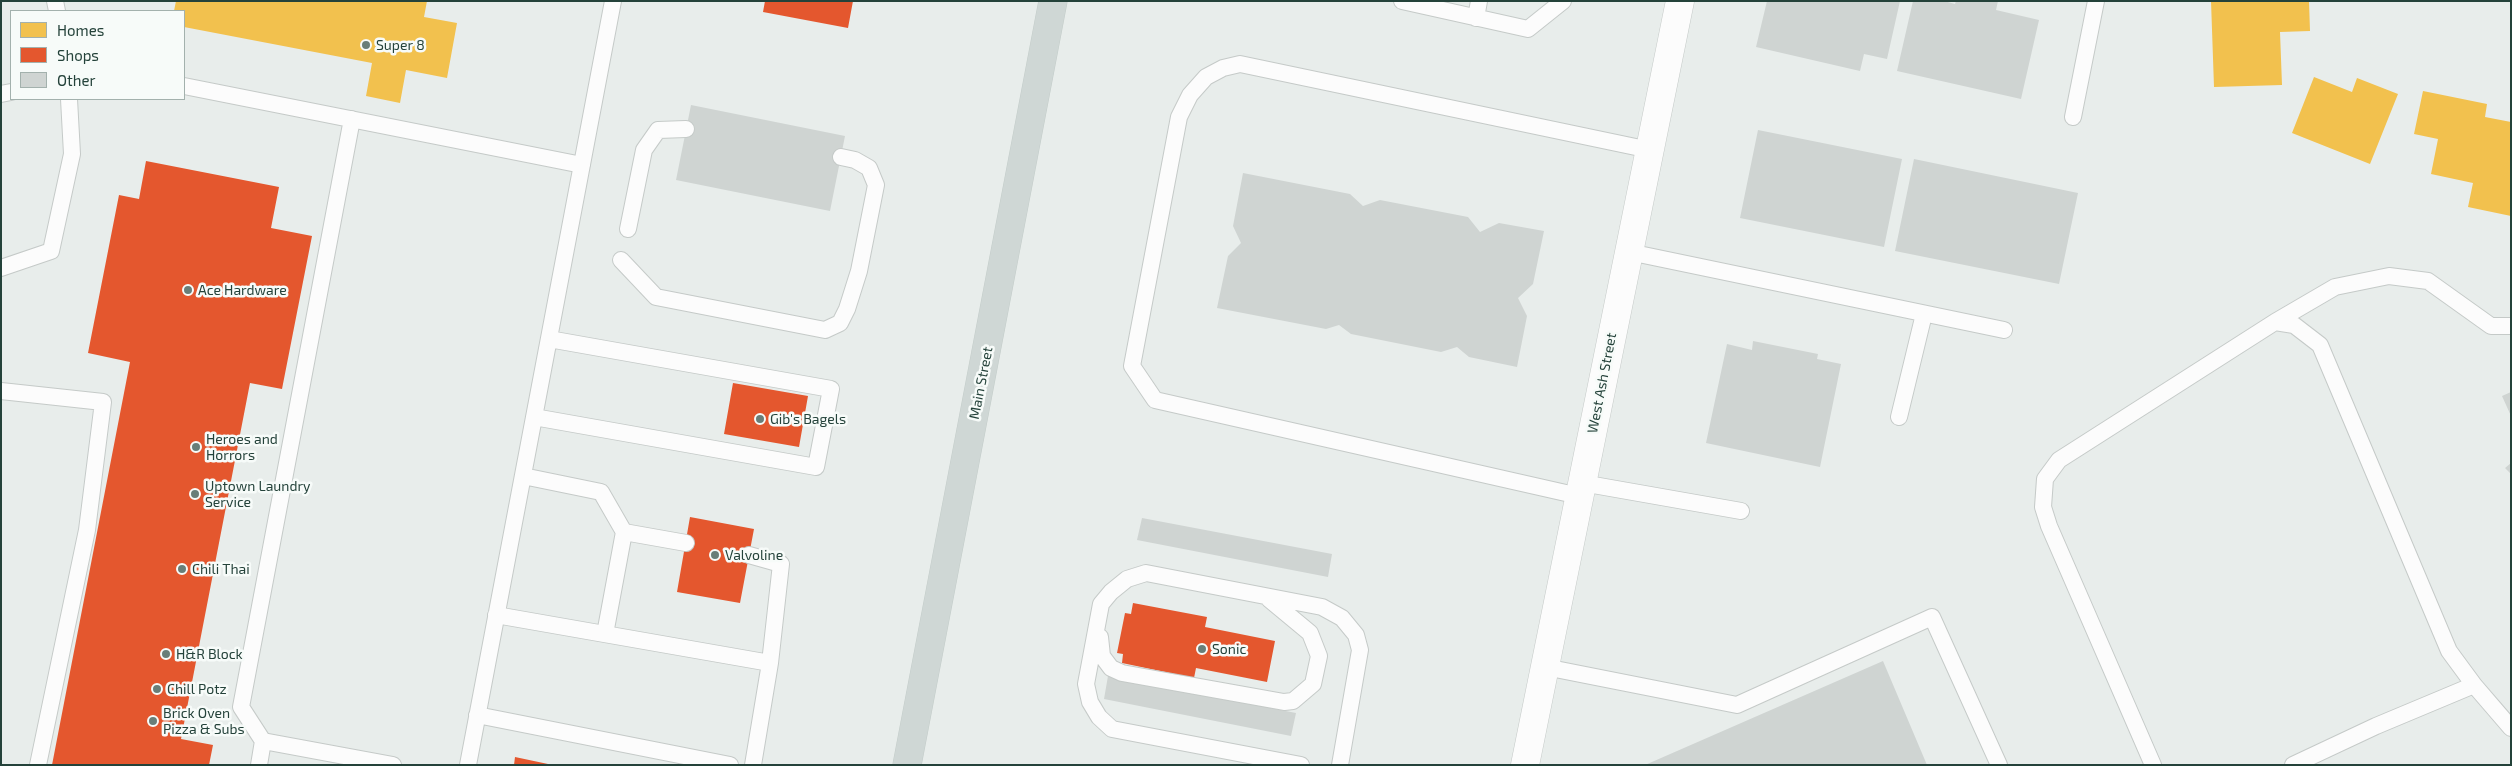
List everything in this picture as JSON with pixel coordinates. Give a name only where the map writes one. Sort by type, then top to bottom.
[{"type":"main road","name":"Main Street","points":[[907,765],[1053,1]]},
{"type":"street","name":"West Ash Street","points":[[1525,765],[1680,1]]},
{"type":"lane","points":[[468,765],[613,1]]},
{"type":"lane","points":[[1402,1],[1528,29],[1563,1]]},
{"type":"lane","points":[[1476,18],[1479,1]]},
{"type":"lane","points":[[2073,118],[2096,1]]},
{"type":"lane","points":[[1650,150],[1240,64],[1223,68],[1206,77],[1190,95],[1180,117],[1132,366],[1155,400],[1581,489],[1741,512]]},
{"type":"lane","points":[[185,86],[582,164]]},
{"type":"lane","points":[[1,268],[51,251],[72,154],[69,100]]},
{"type":"lane","points":[[259,765],[263,741],[241,707],[352,120]]},
{"type":"lane","points":[[628,229],[644,150],[658,130],[686,129]]},
{"type":"lane","points":[[621,260],[656,297],[825,330],[840,323],[848,309],[859,271],[876,185],[870,168],[855,160],[841,157]]},
{"type":"lane","points":[[1629,252],[2004,330]]},
{"type":"lane","points":[[2153,765],[2049,526],[2043,507],[2045,479],[2059,460],[2275,322],[2335,287],[2388,276],[2428,280],[2491,326],[2511,326]]},
{"type":"lane","points":[[1899,417],[1924,314]]},
{"type":"lane","points":[[2275,322],[2294,326],[2320,345],[2449,651],[2474,685],[2511,728]]},
{"type":"lane","points":[[534,417],[816,467],[831,388],[549,339]]},
{"type":"lane","points":[[1,391],[103,402],[86,530],[38,765]]},
{"type":"lane","points":[[523,476],[601,492],[624,532],[604,634]]},
{"type":"lane","points":[[624,532],[686,543]]},
{"type":"lane","points":[[749,555],[781,564],[770,663],[753,765]]},
{"type":"lane","points":[[1301,765],[1112,729],[1099,717],[1090,702],[1086,684],[1101,604],[1127,579],[1146,573],[1322,607],[1342,618],[1356,635],[1360,650],[1340,765]]},
{"type":"lane","points":[[1101,604],[1099,646],[1102,656],[1112,668],[1122,673],[1284,702],[1292,701],[1313,684],[1319,656],[1310,633],[1288,613],[1264,596]]},
{"type":"lane","points":[[496,615],[770,663]]},
{"type":"lane","points":[[1545,667],[1737,705],[1932,617],[1999,765]]},
{"type":"lane","points":[[2293,765],[2376,726],[2474,685]]},
{"type":"lane","points":[[478,715],[730,765]]},
{"type":"lane","points":[[263,741],[393,765]]},
{"type":"building: Homes","name":"Super 8","points":[[176,1],[427,1],[424,17],[457,23],[447,78],[406,70],[400,103],[366,96],[372,63],[185,27],[185,10],[174,10]]},
{"type":"building: Homes","points":[[2211,1],[2309,1],[2310,31],[2280,32],[2282,85],[2214,87]]},
{"type":"building: Homes","points":[[2314,77],[2352,92],[2357,78],[2398,94],[2370,164],[2292,133]]},
{"type":"building: Homes","points":[[2423,91],[2487,104],[2485,117],[2511,122],[2511,216],[2468,207],[2473,183],[2431,174],[2438,139],[2414,134]]},
{"type":"building: Shops","points":[[765,1],[853,1],[848,28],[763,12]]},
{"type":"building: Shops","points":[[146,161],[279,187],[271,228],[312,236],[282,389],[250,383],[181,739],[213,745],[209,765],[52,765],[130,362],[88,353],[119,195],[139,199]]},
{"type":"building: Shops","points":[[733,383],[808,396],[799,447],[724,434]]},
{"type":"building: Shops","points":[[690,517],[754,529],[740,603],[677,592]]},
{"type":"building: Shops","points":[[1133,603],[1207,617],[1205,627],[1275,641],[1267,682],[1196,668],[1194,678],[1122,663],[1123,654],[1117,653],[1125,613],[1131,614]]},
{"type":"building: Shops","points":[[515,757],[548,764],[548,765],[514,765]]},
{"type":"building: Other","points":[[1767,1],[1900,1],[1887,59],[1864,54],[1860,71],[1756,47]]},
{"type":"building: Other","points":[[1913,1],[1944,1],[1955,4],[1956,1],[1998,1],[1996,10],[2039,20],[2021,99],[1897,71]]},
{"type":"building: Other","points":[[691,105],[845,136],[830,211],[676,180]]},
{"type":"building: Other","points":[[1758,130],[1902,159],[1884,247],[1740,218]]},
{"type":"building: Other","points":[[1914,159],[2078,193],[2059,284],[1895,251]]},
{"type":"building: Other","points":[[1243,173],[1350,194],[1363,206],[1380,200],[1468,217],[1480,232],[1499,223],[1544,231],[1533,284],[1518,298],[1527,316],[1517,367],[1469,357],[1457,347],[1441,352],[1351,334],[1339,325],[1326,329],[1217,308],[1228,256],[1241,243],[1233,226]]},
{"type":"building: Other","points":[[1753,341],[1818,354],[1817,359],[1841,364],[1820,467],[1706,443],[1727,344],[1752,350]]},
{"type":"building: Other","points":[[2511,392],[2511,416],[2502,396]]},
{"type":"building: Other","points":[[2511,463],[2511,474],[2505,468]]},
{"type":"building: Other","points":[[1142,518],[1332,554],[1328,577],[1137,540]]},
{"type":"building: Other","points":[[1883,661],[1927,765],[1645,765]]},
{"type":"building: Other","points":[[1108,676],[1296,713],[1291,736],[1104,699]]},
{"type":"place","name":"Super 8","points":[[366,45]]},
{"type":"place","name":"Ace Hardware","points":[[188,290]]},
{"type":"place","name":"Gib's Bagels","points":[[760,419]]},
{"type":"place","name":"Heroes and Horrors","points":[[196,447]]},
{"type":"place","name":"Uptown Laundry Service","points":[[195,494]]},
{"type":"place","name":"Valvoline","points":[[715,555]]},
{"type":"place","name":"Chili Thai","points":[[182,569]]},
{"type":"place","name":"Sonic","points":[[1202,649]]},
{"type":"place","name":"H&R Block","points":[[166,654]]},
{"type":"place","name":"Chill Potz","points":[[157,689]]},
{"type":"place","name":"Brick Oven Pizza & Subs","points":[[153,721]]}]
